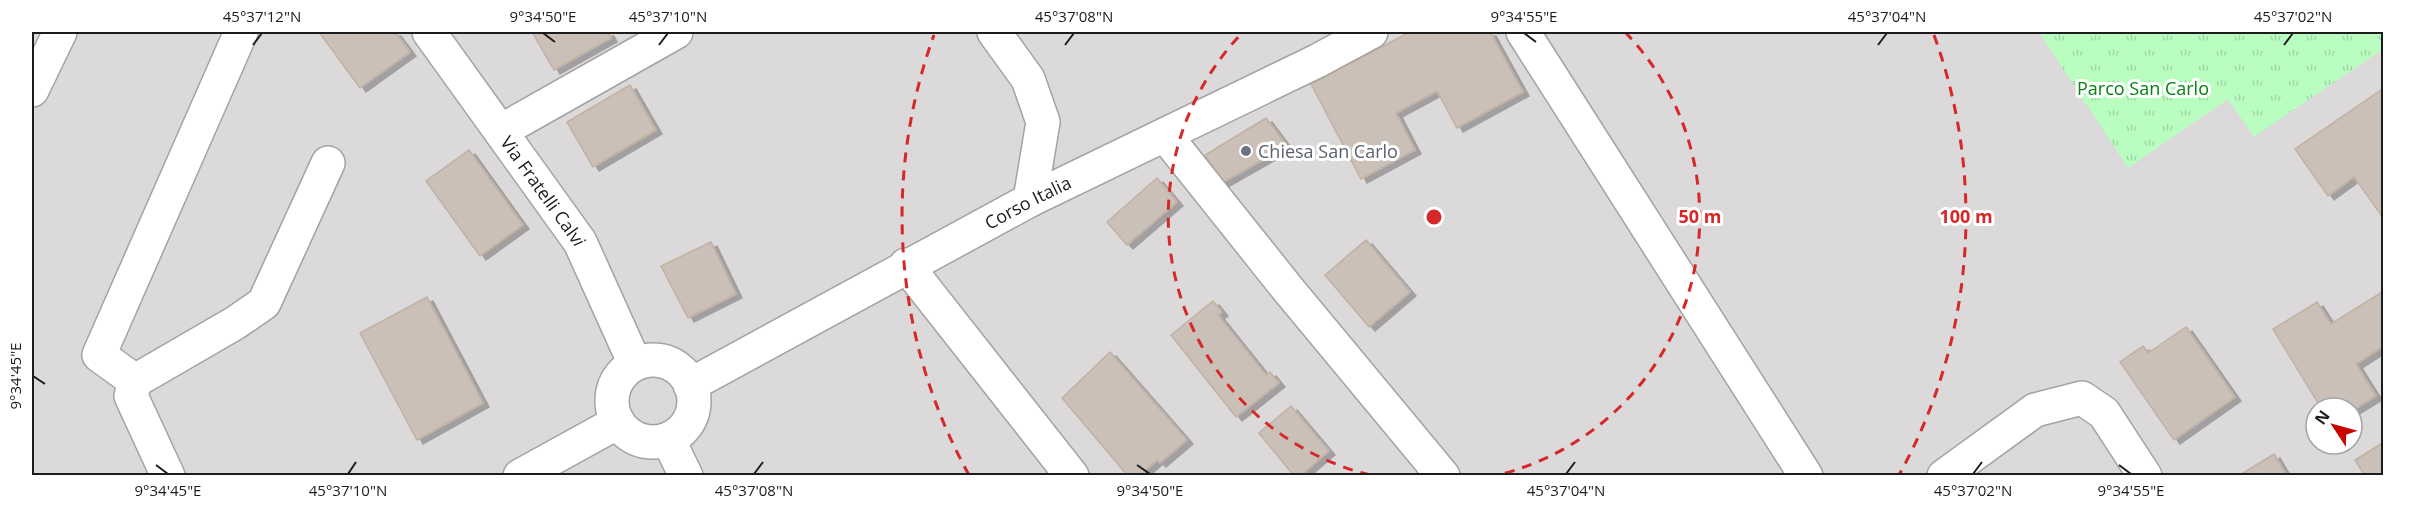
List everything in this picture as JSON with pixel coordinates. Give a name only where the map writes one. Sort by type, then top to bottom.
[{"type":"street","points":[[32,90],[60,32]]},
{"type":"street","points":[[135,381],[99,355],[241,32]]},
{"type":"street","name":"Via Fratelli Calvi","points":[[429,32],[580,242],[635,364]]},
{"type":"street","points":[[501,131],[676,32]]},
{"type":"street","points":[[994,32],[1028,79],[1043,122],[1030,200]]},
{"type":"street","name":"Corso Italia","points":[[690,385],[1030,200],[1317,62],[1371,32]]},
{"type":"street","points":[[1523,32],[1806,476]]},
{"type":"street","points":[[1165,135],[1287,288],[1443,476]]},
{"type":"street","points":[[168,476],[131,396],[135,381],[235,323],[264,303],[328,163]]},
{"type":"street","points":[[906,266],[1072,476]]},
{"type":"street","points":[[648,360],[666,363],[682,373],[690,385],[694,404],[691,417],[677,434],[668,439],[644,441],[632,436],[618,422],[612,407],[614,390],[624,373],[635,364],[648,360]]},
{"type":"street","points":[[1944,476],[2035,410],[2082,398],[2104,413],[2145,476]]},
{"type":"street","points":[[520,476],[618,422]]},
{"type":"street","points":[[668,439],[686,476]]},
{"type":"shaded area","points":[[32,32],[2383,32],[2383,475],[32,475]]},
{"type":"green space","name":"Parco San Carlo","points":[[2039,32],[2383,32],[2383,49],[2254,137],[2228,99],[2128,168]]},
{"type":"building","points":[[319,32],[395,32],[410,52],[360,88]]},
{"type":"building","points":[[532,32],[608,32],[611,38],[554,70]]},
{"type":"building","points":[[1410,32],[1490,32],[1523,92],[1457,128],[1437,91],[1396,113],[1415,150],[1361,179],[1311,84]]},
{"type":"building","points":[[630,85],[656,130],[593,167],[567,122]]},
{"type":"building","points":[[2384,88],[2384,219],[2354,177],[2328,196],[2295,149]]},
{"type":"building","name":"Chiesa San Carlo","points":[[1266,118],[1287,146],[1222,183],[1205,155]]},
{"type":"building","points":[[469,150],[523,225],[480,256],[426,181]]},
{"type":"building","points":[[1157,178],[1177,202],[1127,245],[1107,222]]},
{"type":"building","points":[[1366,240],[1410,292],[1369,327],[1325,275]]},
{"type":"building","points":[[711,242],[736,294],[688,318],[661,266]]},
{"type":"building","points":[[2382,292],[2384,346],[2356,364],[2376,396],[2364,404],[2364,396],[2314,396],[2273,329],[2317,302],[2331,324]]},
{"type":"building","points":[[427,297],[483,403],[417,440],[360,333]]},
{"type":"building","points":[[1213,301],[1222,312],[1218,315],[1266,375],[1270,372],[1279,383],[1236,417],[1171,335]]},
{"type":"building","points":[[2186,327],[2235,397],[2174,440],[2120,362],[2143,346],[2148,353]]},
{"type":"building","points":[[1110,352],[1187,440],[1160,463],[1157,460],[1139,476],[1128,476],[1062,398]]},
{"type":"building","points":[[1291,406],[1329,451],[1300,476],[1294,476],[1259,433]]},
{"type":"building","points":[[2384,442],[2384,476],[2365,476],[2355,460]]},
{"type":"building","points":[[2274,454],[2287,476],[2238,476]]},
{"type":"place","name":"Chiesa San Carlo","points":[[1246,151]]}]
